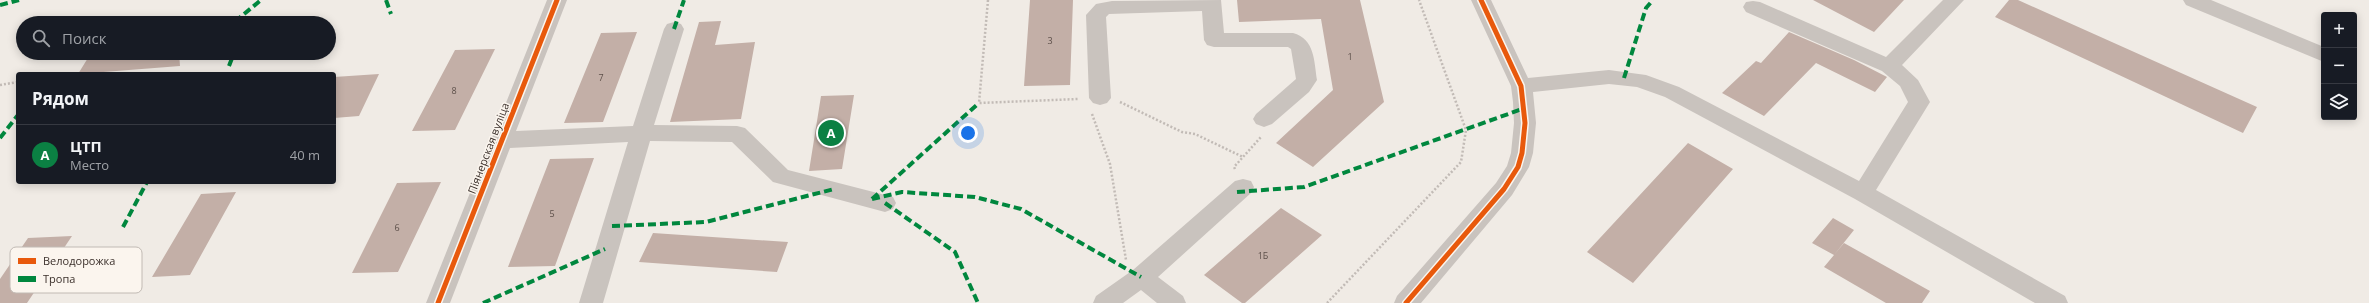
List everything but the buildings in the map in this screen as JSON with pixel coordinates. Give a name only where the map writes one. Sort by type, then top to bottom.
[{"type":"street","name":"Піянерская вуліца","points":[[438,303],[557,0]]},
{"type":"street","points":[[1406,303],[1472,229],[1504,189],[1520,161],[1525,123],[1524,102],[1521,86],[1481,0]]},
{"type":"street","points":[[1889,66],[1954,0]]},
{"type":"street","points":[[2193,0],[2321,54]]},
{"type":"street","points":[[1093,98],[1096,15],[1103,9],[1126,6],[1211,2],[1214,40],[1292,40],[1302,46],[1307,80],[1263,127]]},
{"type":"street","points":[[1753,6],[1889,66],[1906,77],[1915,89],[1919,102],[1863,193]]},
{"type":"street","points":[[591,303],[640,133],[674,29]]},
{"type":"street","points":[[1521,86],[1589,78],[1640,80],[1672,92],[1863,193],[2056,303]]},
{"type":"street","points":[[502,140],[640,133],[737,134],[781,176],[885,202]]},
{"type":"street","points":[[1105,303],[1141,277],[1243,187]]},
{"type":"street","points":[[1141,277],[1174,303]]},
{"type":"path","points":[[988,0],[979,103],[1093,98],[1120,102],[1182,132],[1196,134],[1243,157]]},
{"type":"path","points":[[1328,303],[1461,162],[1466,130],[1419,0]]},
{"type":"path","points":[[0,85],[16,82]]},
{"type":"path","points":[[1093,98],[1110,164],[1127,262],[1141,277]]},
{"type":"path","points":[[1243,187],[1234,167],[1243,157],[1263,127]]},
{"type":"marked path","points":[[0,5],[19,0]]},
{"type":"marked path","points":[[242,16],[261,0]]},
{"type":"marked path","points":[[386,0],[391,14]]},
{"type":"marked path","points":[[674,29],[684,0]]},
{"type":"marked path","points":[[1624,78],[1646,8],[1653,0]]},
{"type":"marked path","points":[[229,66],[231,60]]},
{"type":"marked path","points":[[872,199],[979,103]]},
{"type":"marked path","points":[[1237,192],[1304,187],[1525,108]]},
{"type":"marked path","points":[[0,138],[16,118]]},
{"type":"marked path","points":[[123,227],[146,184]]},
{"type":"marked path","points":[[612,226],[706,222],[834,189]]},
{"type":"marked path","points":[[872,199],[902,192],[975,197],[1021,209],[1141,277]]},
{"type":"marked path","points":[[885,203],[955,252],[978,303]]},
{"type":"marked path","points":[[483,303],[605,249]]},
{"type":"cycle path","points":[[438,303],[557,0]]},
{"type":"cycle path","points":[[1406,303],[1504,189],[1518,167],[1522,153],[1525,123],[1524,102],[1521,86],[1481,0]]},
{"type":"place","name":"ЦТП","points":[[831,133]]}]
